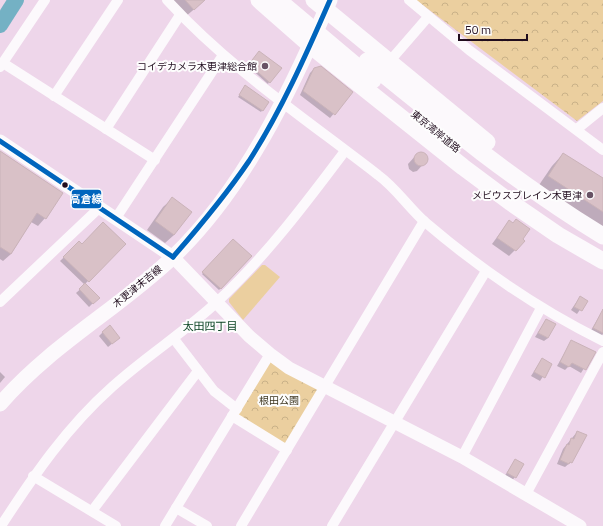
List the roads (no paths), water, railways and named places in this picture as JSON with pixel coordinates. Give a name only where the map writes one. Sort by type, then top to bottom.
[{"type":"highway","points":[[259,0],[310,45],[510,202],[558,235],[603,261]]},
{"type":"highway","name":"東京湾岸道路","points":[[278,0],[469,158],[514,193],[603,250]]},
{"type":"highway","name":"東京湾岸道路","points":[[294,0],[433,116],[527,187],[603,236]]},
{"type":"highway","points":[[323,3],[390,62],[526,174],[603,224]]},
{"type":"main road","name":"木更津末吉線","points":[[0,404],[27,374],[52,352],[173,257],[210,214],[237,178],[282,103],[310,45],[323,3]]},
{"type":"street","points":[[45,0],[1,65],[54,96],[155,160]]},
{"type":"street","points":[[54,96],[118,0]]},
{"type":"street","points":[[167,0],[180,15],[222,55],[282,103],[380,176],[424,221],[486,271],[541,308],[603,341]]},
{"type":"street","points":[[409,0],[428,17],[603,150]]},
{"type":"street","points":[[106,129],[180,15]]},
{"type":"street","points":[[390,62],[428,17]]},
{"type":"street","points":[[116,218],[222,55]]},
{"type":"street","points":[[577,130],[603,108]]},
{"type":"street","points":[[0,142],[100,207],[173,257],[218,302],[249,336],[289,368],[462,457],[580,526]]},
{"type":"street","points":[[1,526],[33,476],[82,415],[113,386],[174,339],[218,302],[267,250],[345,151]]},
{"type":"street","points":[[0,302],[100,207]]},
{"type":"street","points":[[241,526],[424,221]]},
{"type":"street","points":[[332,526],[486,271]]},
{"type":"street","points":[[462,457],[541,308]]},
{"type":"street","points":[[174,339],[214,391],[234,412],[287,450]]},
{"type":"street","points":[[526,494],[603,352]]},
{"type":"street","points":[[165,526],[270,354]]},
{"type":"street","points":[[92,511],[198,371]]},
{"type":"street","points":[[33,476],[116,526]]},
{"type":"street","points":[[176,508],[207,526]]},
{"type":"waterway","points":[[0,25],[16,0]]},
{"type":"place","name":"コイデカメラ木更津総合館","points":[[265,66]]},
{"type":"place","name":"メビウスブレイン木更津","points":[[590,195]]},
{"type":"district","name":"太田四丁目","points":[[210,326]]},
{"type":"park label","name":"根田公園","points":[[279,400]]}]
